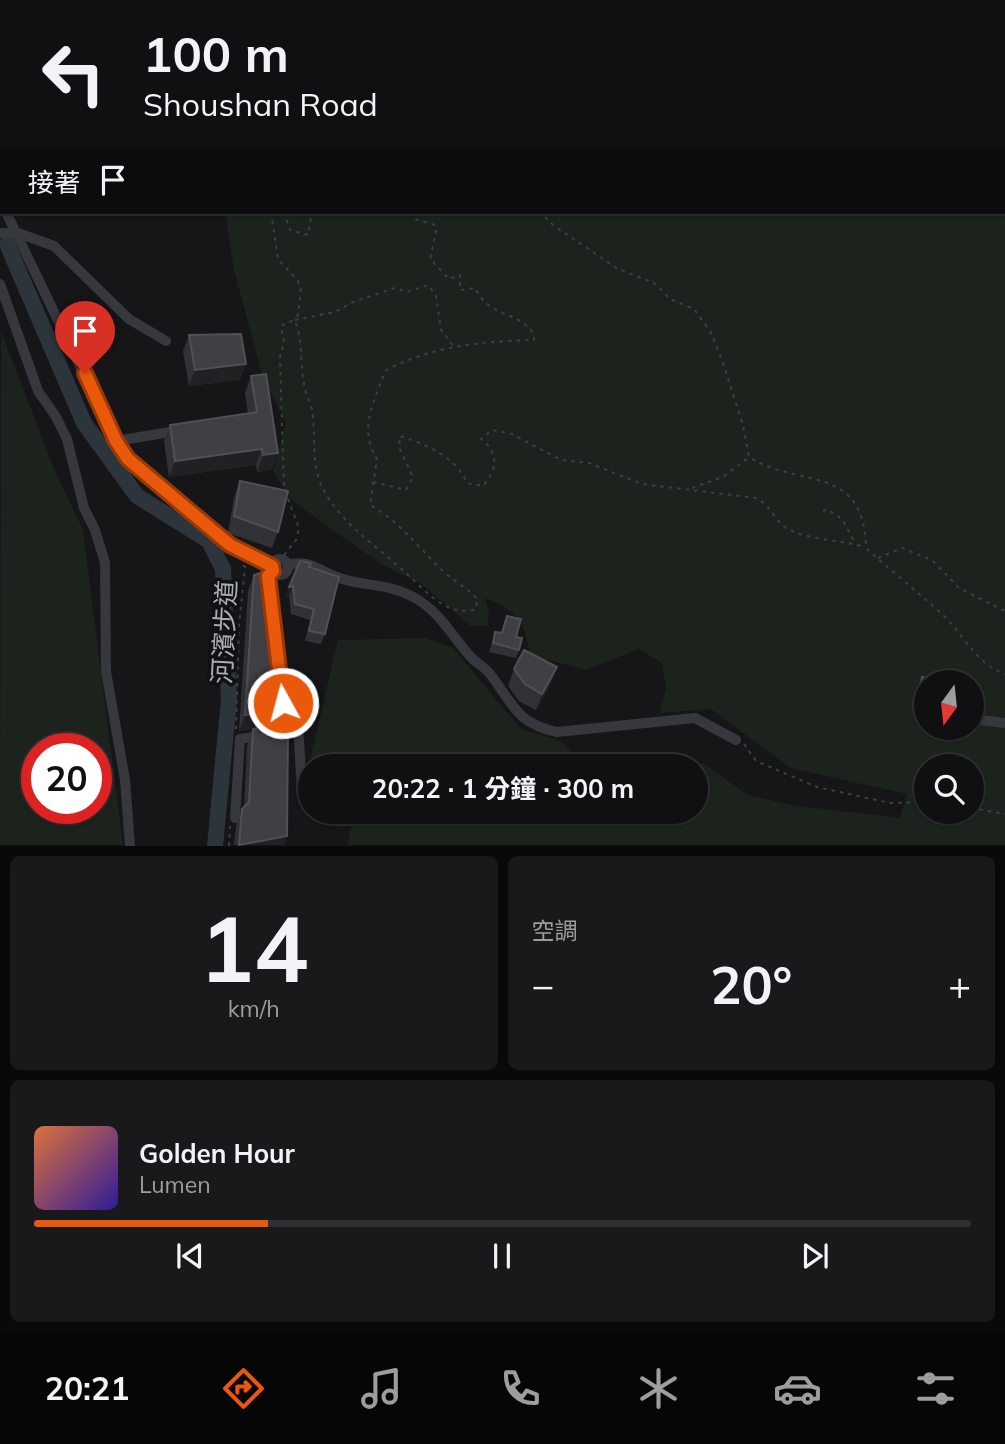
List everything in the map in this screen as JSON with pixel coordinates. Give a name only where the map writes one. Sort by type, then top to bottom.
[{"type":"street","points":[[7,214],[116,441],[128,459],[230,545],[278,565],[301,561],[321,567],[338,578],[389,586],[416,598],[441,619],[470,657],[490,673],[508,704],[542,729],[556,732],[695,718],[736,740]]},
{"type":"street","points":[[0,233],[18,233],[54,246],[129,319],[166,341]]},
{"type":"street","points":[[0,284],[38,391],[67,439],[85,508],[105,564],[106,671],[125,780],[130,845]]},
{"type":"street","points":[[116,441],[191,429]]},
{"type":"street","points":[[233,818],[240,739],[286,731],[268,576],[278,565]]},
{"type":"street","points":[[280,676],[295,674],[300,754]]},
{"type":"street","points":[[984,720],[1005,723]]},
{"type":"path","points":[[271,214],[278,259],[298,281],[298,315],[294,320],[304,388],[312,408],[316,469],[332,504],[342,518],[432,596],[449,608],[466,612],[476,608],[477,599],[466,586],[444,572],[400,524],[370,505],[377,459],[367,443],[366,433],[385,371],[404,360],[487,341],[534,340],[534,335],[512,317],[489,309],[475,288],[460,290],[460,275],[449,279],[433,264],[430,259],[435,225],[415,219],[412,214]]},
{"type":"path","points":[[285,214],[290,230],[308,235],[313,214]]},
{"type":"path","points":[[536,214],[544,216],[552,225],[618,269],[654,283],[670,299],[694,309],[710,331],[722,360],[743,425],[749,457]]},
{"type":"path","points":[[278,565],[296,540],[299,528],[284,488],[280,357],[284,342],[281,326],[294,320],[335,312],[353,302],[395,288],[407,292],[428,285],[436,296],[441,330],[454,348]]},
{"type":"path","points":[[372,482],[406,490],[413,477],[399,447],[400,436],[441,452],[461,470],[467,484],[483,486],[493,475],[496,458],[490,446],[481,439],[492,430],[513,434],[561,460],[589,463],[630,481],[756,498],[765,502],[785,528],[798,534],[866,548],[945,617],[986,664],[1005,674]]},
{"type":"path","points":[[690,489],[723,477],[749,457]]},
{"type":"path","points":[[749,457],[841,490],[858,505],[866,528],[866,548]]},
{"type":"path","points":[[823,511],[827,509],[840,516],[855,544]]},
{"type":"path","points":[[877,558],[902,548],[932,560],[959,589],[1005,611]]},
{"type":"path","name":"河濱步道","points":[[236,559],[245,567],[239,625],[236,739]]},
{"type":"path","points":[[736,740],[752,752],[756,761],[817,787],[890,803],[914,802]]},
{"type":"path","points":[[984,810],[1005,814]]},
{"type":"path","points":[[229,845],[233,818]]},
{"type":"shaded area","points":[[225,214],[1005,214],[1005,845],[348,845],[351,824],[708,824],[708,767],[748,795],[790,805],[900,818],[907,794],[790,768],[711,709],[660,713],[666,688],[662,663],[639,649],[585,670],[530,655],[526,634],[518,619],[505,608],[485,598],[489,613],[487,626],[471,626],[420,583],[383,565],[291,499],[273,471],[286,423],[263,377],[234,270]]},
{"type":"shaded area","points":[[1,331],[54,469],[83,530],[109,733],[21,733],[21,824],[112,824],[112,758],[123,845],[0,845]]},
{"type":"shaded area","points":[[425,638],[453,648],[521,729],[561,741],[574,754],[311,754],[338,640]]},
{"type":"building","points":[[241,334],[246,364],[195,370],[189,335]]},
{"type":"building","points":[[266,374],[278,453],[263,455],[262,449],[175,461],[170,425],[257,412],[251,376]]},
{"type":"building","points":[[240,481],[288,491],[278,532],[234,516]]},
{"type":"building","points":[[300,561],[311,563],[309,567],[339,577],[325,634],[309,631],[314,609],[295,604],[293,586],[289,587]]},
{"type":"building","points":[[266,571],[283,708],[245,715],[254,575]]},
{"type":"building","points":[[507,616],[521,619],[516,637],[522,638],[519,650],[493,643],[495,632],[502,633]]},
{"type":"building","points":[[524,650],[557,667],[542,694],[525,684],[514,669]]},
{"type":"building","points":[[288,723],[287,836],[239,845],[242,809],[249,802],[253,729]]},
{"type":"waterway","points":[[7,244],[84,423],[137,496],[209,541],[223,569],[229,699],[215,846]]},
{"type":"route","points":[[85,373],[116,441],[128,459],[230,545],[272,566],[273,571],[268,576],[283,703]]}]
